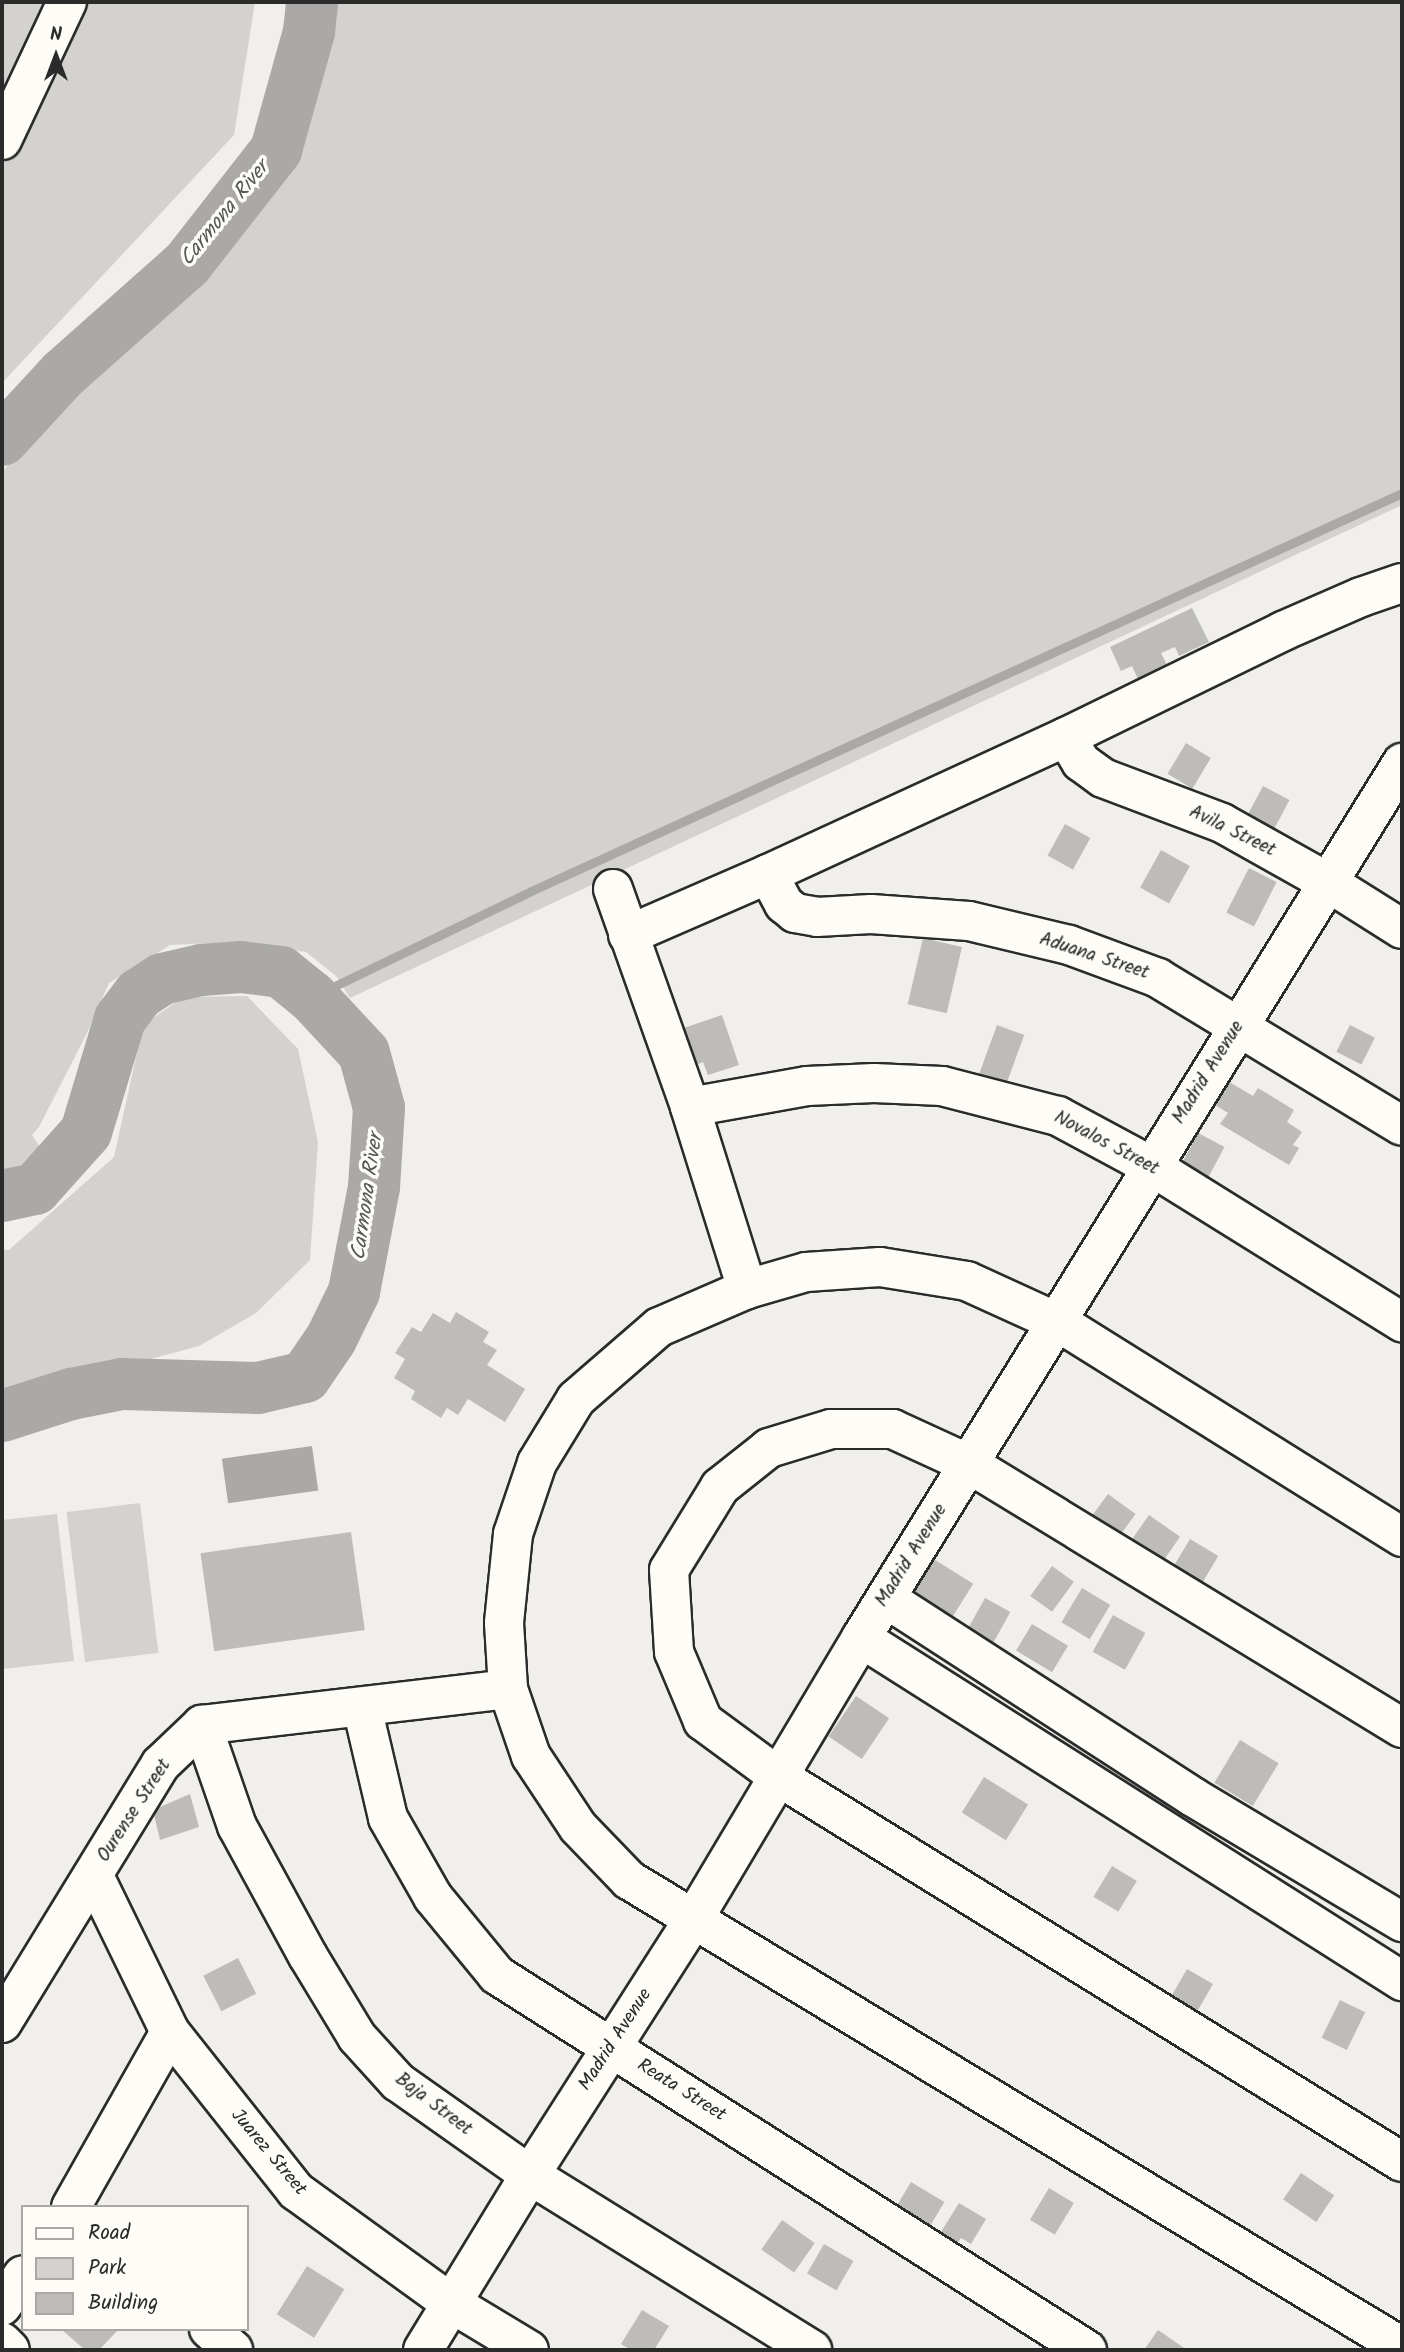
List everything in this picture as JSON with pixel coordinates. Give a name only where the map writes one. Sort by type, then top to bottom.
[{"type":"street","points":[[2,141],[68,2]]},
{"type":"street","points":[[628,935],[1066,737],[1283,631],[1361,597],[1402,583]]},
{"type":"street","name":"Avila Street","points":[[1066,737],[1081,762],[1102,778],[1222,823],[1329,883],[1402,929]]},
{"type":"street","name":"Madrid Avenue","points":[[423,2350],[530,2175],[693,1920],[861,1638],[1059,1323],[1151,1166],[1402,763]]},
{"type":"street","name":"Aduana Street","points":[[768,874],[784,904],[794,913],[817,917],[871,914],[969,921],[1069,945],[1158,978],[1402,1126]]},
{"type":"street","points":[[613,889],[690,1107],[747,1289]]},
{"type":"street","name":"Novalos Street","points":[[690,1107],[807,1086],[874,1083],[942,1086],[1058,1116],[1151,1166],[1402,1322]]},
{"type":"street","points":[[1402,1537],[1059,1323],[967,1281],[880,1267],[806,1272],[747,1289],[659,1326],[615,1361],[576,1398],[537,1463],[513,1534],[504,1623],[508,1689],[531,1756],[578,1827],[629,1880],[1402,2347]]},
{"type":"street","points":[[1402,1728],[969,1464],[893,1429],[831,1429],[769,1448],[720,1487],[669,1570],[674,1652],[703,1721],[779,1777],[1402,2162]]},
{"type":"street","points":[[887,1599],[1193,1797],[1402,1922]]},
{"type":"street","points":[[861,1638],[1402,1981]]},
{"type":"street","points":[[202,1725],[508,1689]]},
{"type":"street","name":"Reata Street","points":[[362,1707],[388,1818],[433,1897],[497,1975],[1087,2350]]},
{"type":"street","name":"Ourense Street","points":[[2,2023],[161,1764],[202,1725]]},
{"type":"street","name":"Baja Street","points":[[202,1725],[237,1826],[307,1956],[357,2037],[398,2082],[530,2175],[812,2350]]},
{"type":"street","points":[[1172,1833],[1193,1797]]},
{"type":"street","name":"Juarez Street","points":[[94,1876],[170,2032],[296,2191],[451,2303],[529,2350]]},
{"type":"street","points":[[78,2204],[170,2032]]},
{"type":"street","points":[[2,2305],[21,2279]]},
{"type":"street","points":[[211,2331],[233,2350]]},
{"type":"street","points":[[2,2342],[10,2350]]},
{"type":"green space","points":[[2,2],[255,2],[234,135],[2,383]]},
{"type":"green space","points":[[327,2],[1402,2],[1402,505],[350,998],[336,976],[306,952],[236,942],[170,945],[109,983],[87,1033],[39,1127],[32,1135],[43,1152],[33,1163],[2,1172],[2,472],[48,422],[187,296],[279,179],[322,49]]},
{"type":"green space","points":[[247,996],[298,1049],[318,1142],[310,1260],[256,1313],[199,1346],[2,1399],[2,1249],[9,1250],[114,1157],[143,1025],[183,997]]},
{"type":"green space","points":[[140,1503],[158,1653],[85,1662],[67,1512]]},
{"type":"green space","points":[[57,1514],[74,1661],[2,1669],[2,1520]]},
{"type":"shaded area","points":[[312,1446],[318,1491],[228,1503],[222,1459]]},
{"type":"building","points":[[1192,608],[1209,642],[1179,656],[1175,647],[1161,653],[1167,665],[1138,679],[1132,666],[1121,671],[1110,647]]},
{"type":"building","points":[[1186,743],[1211,758],[1192,789],[1167,774]]},
{"type":"building","points":[[1263,786],[1289,800],[1273,831],[1247,817]]},
{"type":"building","points":[[1065,824],[1090,838],[1073,870],[1048,855]]},
{"type":"building","points":[[1161,850],[1190,866],[1169,904],[1140,888]]},
{"type":"building","points":[[1249,868],[1277,882],[1254,927],[1226,913]]},
{"type":"building","points":[[923,938],[962,947],[947,1013],[908,1004]]},
{"type":"building","points":[[722,1015],[739,1065],[708,1075],[703,1062],[693,1066],[681,1029]]},
{"type":"building","points":[[997,1025],[1024,1035],[1005,1088],[978,1078]]},
{"type":"building","points":[[1350,1025],[1375,1038],[1361,1064],[1336,1052]]},
{"type":"building","points":[[1226,1080],[1253,1096],[1258,1088],[1294,1110],[1287,1122],[1302,1132],[1293,1145],[1299,1148],[1289,1165],[1220,1124],[1228,1113],[1212,1103]]},
{"type":"building","points":[[1198,1133],[1224,1147],[1208,1179],[1181,1165]]},
{"type":"building","points":[[456,1312],[489,1332],[483,1342],[497,1350],[487,1365],[525,1389],[505,1422],[468,1399],[458,1415],[447,1408],[441,1418],[411,1399],[415,1391],[394,1378],[405,1359],[395,1353],[412,1327],[421,1332],[433,1313],[450,1323]]},
{"type":"building","points":[[1108,1494],[1136,1514],[1114,1543],[1087,1523]]},
{"type":"building","points":[[1149,1515],[1180,1537],[1159,1567],[1128,1545]]},
{"type":"building","points":[[351,1532],[365,1630],[214,1651],[200,1553]]},
{"type":"building","points":[[1190,1539],[1218,1556],[1195,1595],[1166,1578]]},
{"type":"building","points":[[924,1553],[973,1584],[952,1618],[903,1587]]},
{"type":"building","points":[[1052,1566],[1074,1582],[1052,1612],[1030,1596]]},
{"type":"building","points":[[1082,1588],[1110,1605],[1090,1639],[1061,1622]]},
{"type":"building","points":[[985,1598],[1010,1612],[993,1644],[968,1629]]},
{"type":"building","points":[[1113,1615],[1145,1633],[1125,1670],[1093,1652]]},
{"type":"building","points":[[1032,1624],[1068,1646],[1052,1672],[1016,1651]]},
{"type":"building","points":[[856,1696],[889,1718],[862,1759],[829,1737]]},
{"type":"building","points":[[1240,1740],[1279,1763],[1253,1806],[1214,1783]]},
{"type":"building","points":[[984,1777],[1028,1805],[1006,1840],[962,1813]]},
{"type":"building","points":[[190,1794],[199,1827],[160,1840],[153,1810]]},
{"type":"building","points":[[1112,1866],[1137,1881],[1118,1912],[1093,1897]]},
{"type":"building","points":[[238,1958],[256,1994],[221,2011],[203,1976]]},
{"type":"building","points":[[1187,1969],[1213,1984],[1195,2015],[1169,2000]]},
{"type":"building","points":[[1340,2000],[1365,2012],[1347,2050],[1322,2038]]},
{"type":"building","points":[[1301,2173],[1334,2195],[1316,2222],[1283,2200]]},
{"type":"building","points":[[911,2182],[944,2202],[927,2231],[893,2211]]},
{"type":"building","points":[[1049,2188],[1074,2203],[1055,2235],[1030,2220]]},
{"type":"building","points":[[959,2203],[986,2219],[971,2244],[961,2238],[953,2250],[936,2240]]},
{"type":"building","points":[[782,2220],[815,2243],[794,2272],[761,2249]]},
{"type":"building","points":[[824,2244],[853,2261],[836,2290],[807,2273]]},
{"type":"building","points":[[307,2266],[344,2289],[314,2338],[277,2314]]},
{"type":"building","points":[[642,2310],[669,2326],[654,2350],[631,2350],[621,2344]]},
{"type":"building","points":[[1158,2330],[1187,2350],[1144,2350]]},
{"type":"building","points":[[63,2331],[117,2331],[99,2350],[85,2350]]},
{"type":"waterway","name":"Carmona River","points":[[2,440],[63,374],[187,264],[276,150],[309,32],[312,2]]},
{"type":"waterway","points":[[312,997],[531,891],[1402,493]]},
{"type":"waterway","name":"Carmona River","points":[[2,1196],[35,1189],[86,1132],[120,1019],[139,994],[162,979],[201,970],[241,967],[281,972],[312,997],[364,1053],[379,1108],[374,1187],[354,1292],[331,1339],[305,1377],[258,1388],[122,1384],[71,1394],[2,1416]]}]
